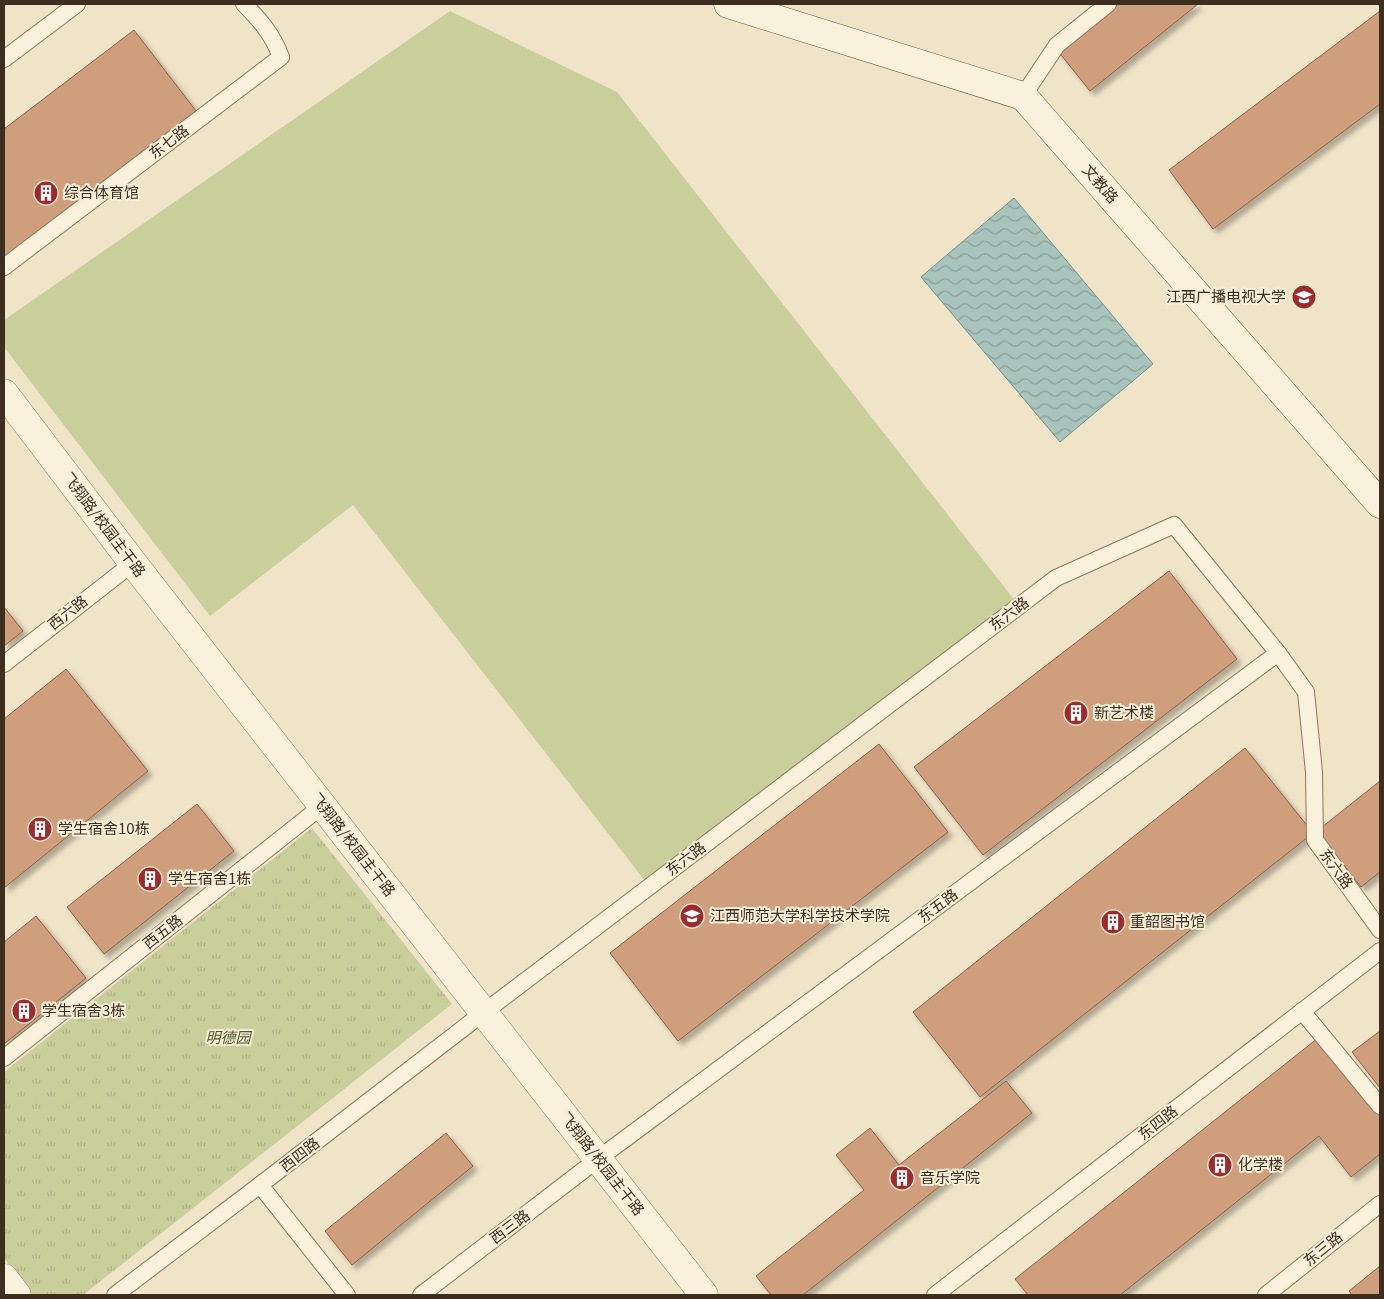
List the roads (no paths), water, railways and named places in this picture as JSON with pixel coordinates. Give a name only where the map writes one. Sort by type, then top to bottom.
[{"type":"street","points":[[728,4],[1023,96]]},
{"type":"street","name":"文教路","points":[[1023,96],[1380,504]]},
{"type":"street","name":"飞翔路/校园主干路","points":[[4,393],[133,563],[704,1295]]},
{"type":"street","points":[[4,1278],[17,1295]]},
{"type":"lane","points":[[4,59],[77,4]]},
{"type":"lane","name":"东七路","points":[[4,267],[281,57],[275,40],[262,22],[244,4]]},
{"type":"lane","points":[[1023,96],[1057,46],[1108,4]]},
{"type":"lane","name":"东六路","points":[[483,1013],[1056,578],[1174,525],[1278,654],[1306,692],[1314,772],[1315,840],[1380,930]]},
{"type":"lane","name":"西六路","points":[[4,664],[133,563]]},
{"type":"lane","name":"东五路","points":[[598,1159],[1278,654]]},
{"type":"lane","name":"西五路","points":[[4,1058],[322,806]]},
{"type":"lane","name":"东四路","points":[[935,1295],[1380,951]]},
{"type":"lane","points":[[1302,1011],[1380,1106]]},
{"type":"lane","name":"西四路","points":[[115,1295],[260,1186],[483,1013]]},
{"type":"lane","name":"西三路","points":[[421,1295],[598,1159]]},
{"type":"lane","points":[[260,1186],[348,1295]]},
{"type":"lane","name":"东三路","points":[[1266,1295],[1380,1204]]},
{"type":"water","points":[[1014,198],[1153,364],[1060,442],[921,277]]},
{"type":"place","name":"综合体育馆","points":[[46,193]]},
{"type":"place","name":"江西广播电视大学","points":[[1304,297]]},
{"type":"place","name":"新艺术楼","points":[[1076,713]]},
{"type":"place","name":"学生宿舍10栋","points":[[40,829]]},
{"type":"place","name":"学生宿舍1栋","points":[[150,879]]},
{"type":"place","name":"江西师范大学科学技术学院","points":[[692,916]]},
{"type":"place","name":"重韶图书馆","points":[[1113,922]]},
{"type":"place","name":"学生宿舍3栋","points":[[24,1011]]},
{"type":"place","name":"化学楼","points":[[1220,1165]]},
{"type":"place","name":"音乐学院","points":[[902,1178]]},
{"type":"park label","name":"明德园","points":[[228,1038]]}]
